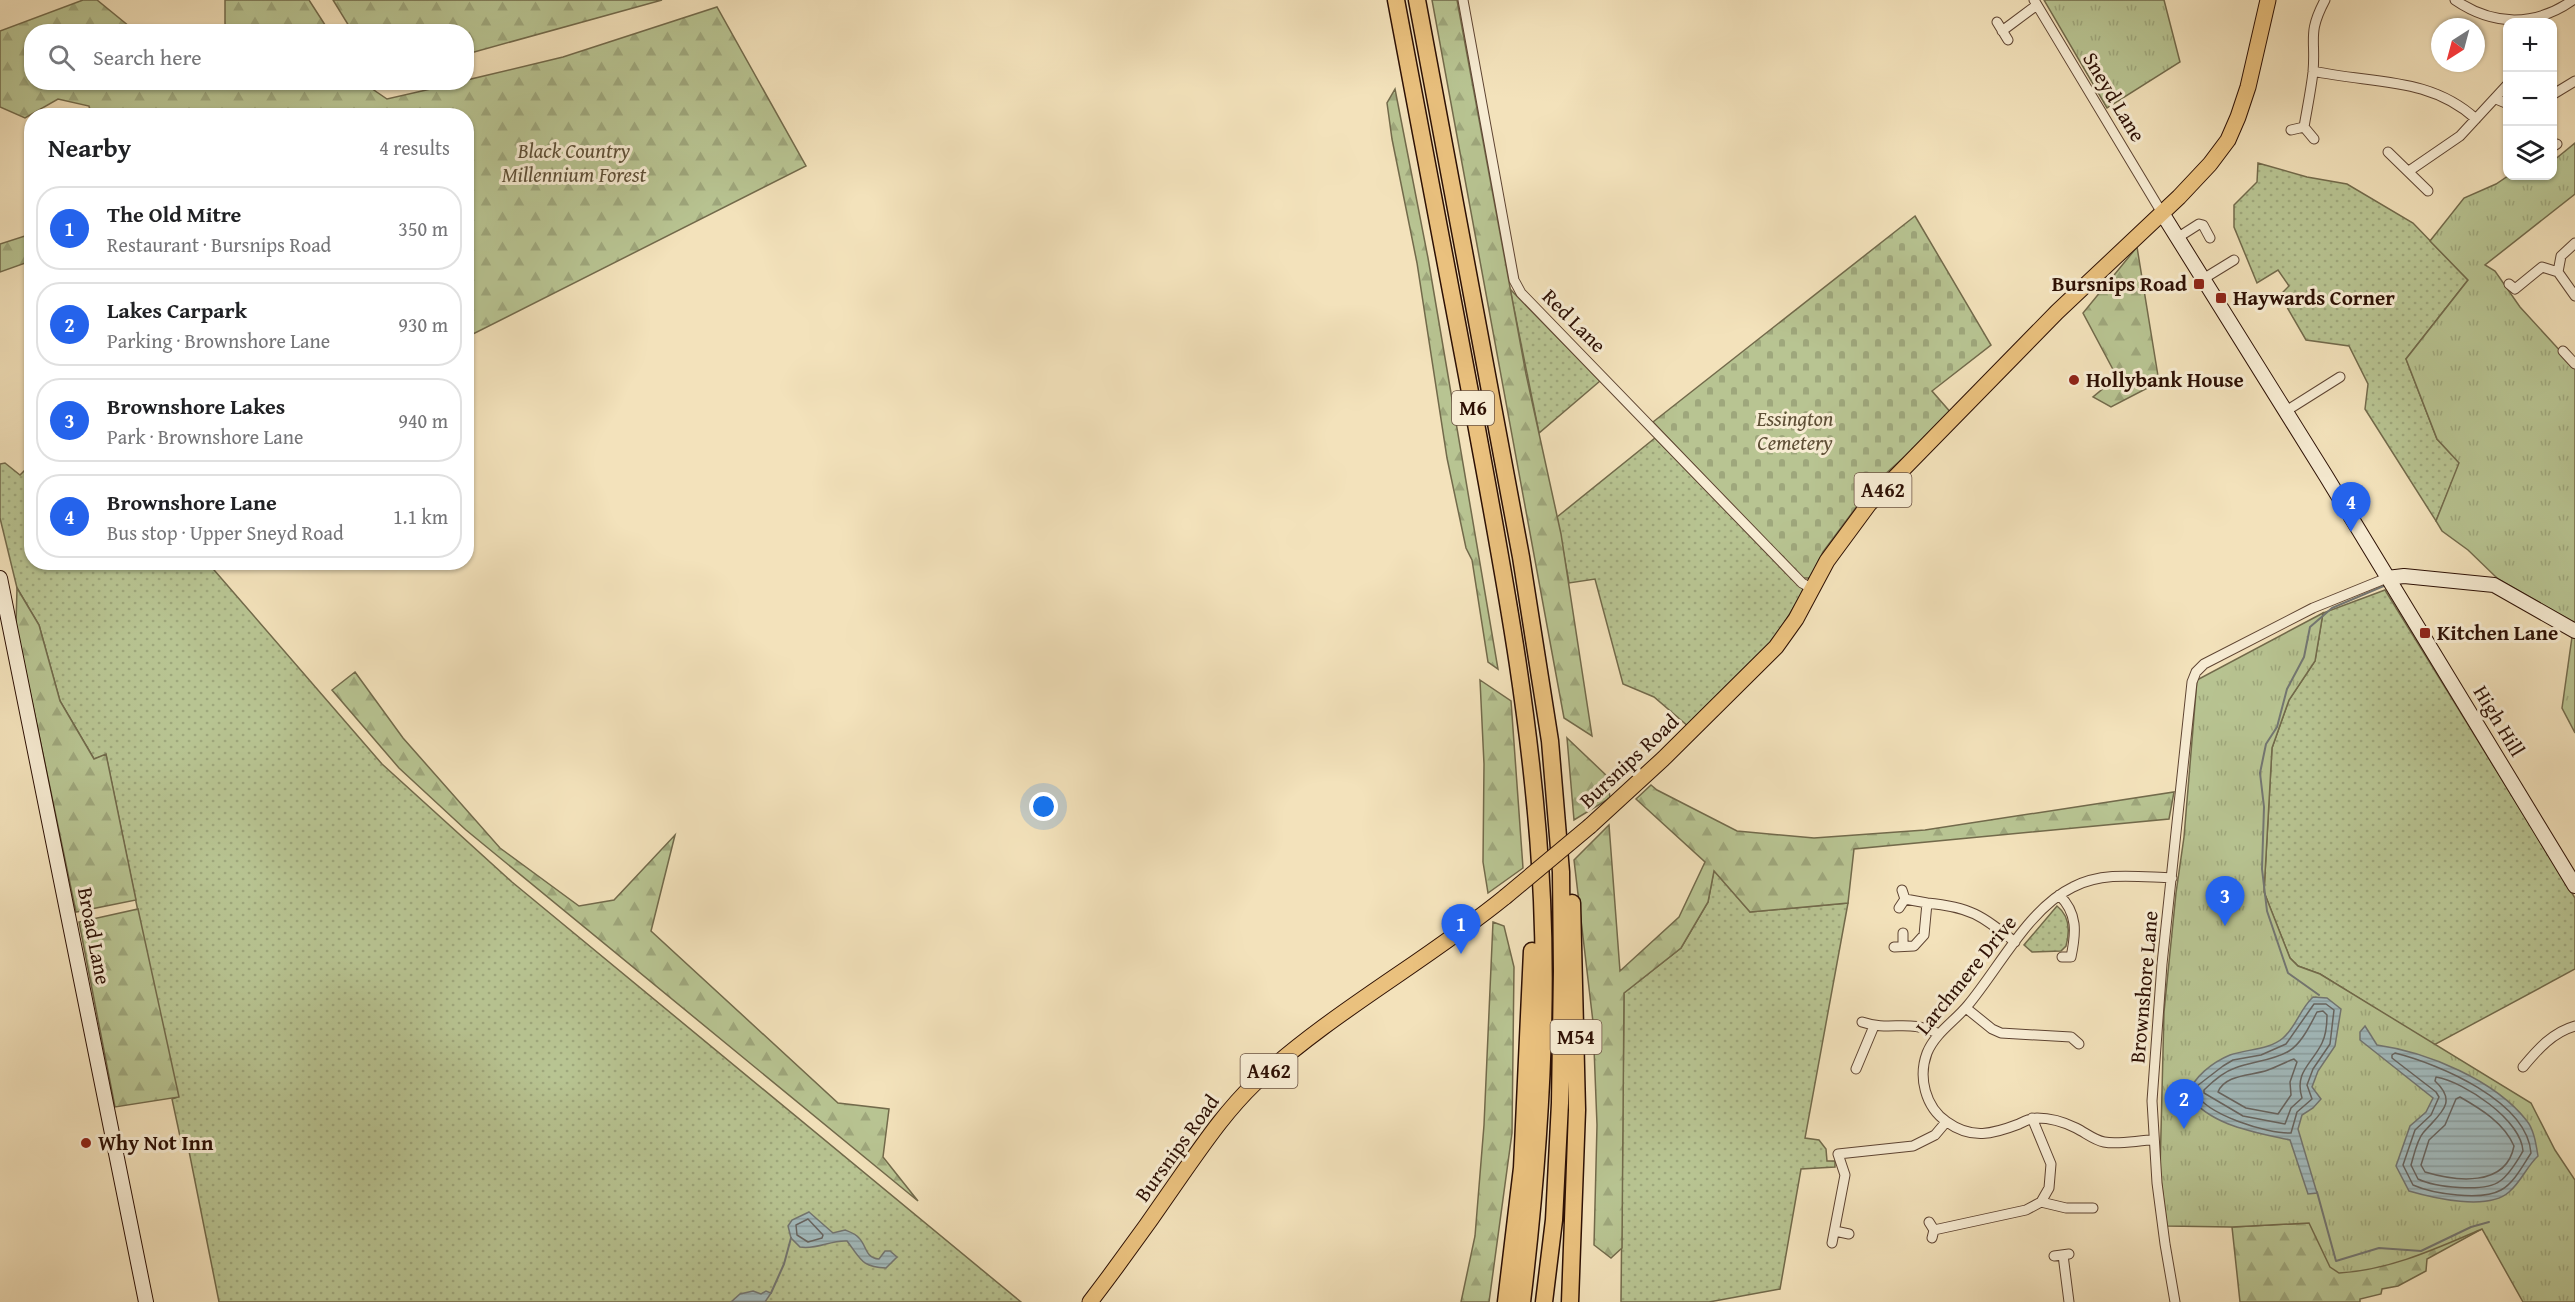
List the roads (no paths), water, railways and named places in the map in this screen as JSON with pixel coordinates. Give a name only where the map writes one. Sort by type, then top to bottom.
[{"type":"highway","name":"M6","points":[[1396,0],[1501,555],[1524,702],[1537,819],[1542,902],[1543,1058],[1522,1302]]},
{"type":"highway","name":"M6","points":[[1417,0],[1521,557],[1550,741],[1561,872],[1560,1102],[1554,1220],[1544,1302]]},
{"type":"highway","name":"M54","points":[[1553,775],[1565,806],[1571,864],[1574,948],[1577,1110],[1570,1302]]},
{"type":"highway","name":"M54","points":[[1506,1302],[1522,1168],[1527,1099],[1533,933],[1532,850],[1537,819]]},
{"type":"highway","points":[[1560,1102],[1568,1151],[1564,1302]]},
{"type":"highway","points":[[1514,1302],[1518,1274],[1528,1251]]},
{"type":"main road","name":"A462","points":[[2162,213],[2210,165],[2228,140],[2248,87],[2268,0]]},
{"type":"main road","name":"Bursnips Road","points":[[1090,1302],[1204,1142],[1253,1085],[1330,1023],[1460,933],[1505,897],[1590,826],[1688,736],[1776,647],[1796,619],[1811,588],[1847,531],[1869,504],[2057,312],[2162,213]]},
{"type":"street","name":"Red Lane","points":[[1463,0],[1500,195],[1508,251],[1514,280],[1521,293],[1802,583],[1811,588]]},
{"type":"street","points":[[2314,139],[2304,127],[2313,71],[2312,31],[2314,20],[2325,0]]},
{"type":"street","points":[[2455,0],[2467,8],[2503,20]]},
{"type":"street","points":[[2537,18],[2549,15],[2573,0]]},
{"type":"street","name":"Sneyd Lane","points":[[2036,3],[2162,213]]},
{"type":"street","points":[[2002,31],[2036,3]]},
{"type":"street","points":[[2313,71],[2428,90],[2452,100],[2476,119]]},
{"type":"street","points":[[2557,92],[2575,81]]},
{"type":"street","points":[[2409,171],[2460,136],[2503,90]]},
{"type":"street","points":[[2496,99],[2503,102]]},
{"type":"street","points":[[2291,130],[2304,127]]},
{"type":"street","points":[[2388,152],[2428,191]]},
{"type":"street","name":"High Hill","points":[[2162,213],[2286,411],[2575,886]]},
{"type":"street","points":[[2177,238],[2199,224],[2203,225],[2210,238]]},
{"type":"street","points":[[2558,272],[2561,256],[2575,243]]},
{"type":"street","points":[[2203,279],[2234,260]]},
{"type":"street","points":[[2509,284],[2515,289],[2542,267],[2558,272],[2575,296]]},
{"type":"street","points":[[2563,351],[2575,364]]},
{"type":"street","points":[[2286,411],[2340,377]]},
{"type":"street","points":[[2386,578],[2404,576],[2494,585],[2575,631]]},
{"type":"street","name":"Broad Lane","points":[[0,578],[146,1302]]},
{"type":"street","name":"Brownshore Lane","points":[[2175,1302],[2165,1244],[2152,1101],[2192,682],[2196,672],[2204,664],[2313,608],[2386,578]]},
{"type":"street","name":"Larchmere Drive","points":[[1946,1122],[1932,1106],[1923,1082],[1926,1054],[1939,1034],[1966,1008],[2015,942],[2049,903],[2082,883],[2107,876],[2172,878]]},
{"type":"street","points":[[1899,908],[1904,895],[1927,903],[1954,905],[1975,912],[2015,942]]},
{"type":"street","points":[[2059,895],[2071,910],[2075,926],[2071,957],[2062,957]]},
{"type":"street","points":[[1903,933],[1898,946],[1914,946],[1924,935],[1927,903]]},
{"type":"street","points":[[1966,1008],[1992,1029],[2001,1033],[2071,1037],[2079,1044]]},
{"type":"street","points":[[1862,1022],[1874,1026],[1916,1025],[1939,1034]]},
{"type":"street","points":[[1856,1069],[1874,1026]]},
{"type":"street","points":[[2523,1067],[2553,1036],[2575,1026]]},
{"type":"street","points":[[2071,1037],[2077,1028]]},
{"type":"street","points":[[1932,1230],[2026,1210],[2041,1202],[2049,1188],[2051,1164],[2032,1118]]},
{"type":"street","points":[[1827,1156],[1913,1146],[1935,1135],[1946,1122],[1965,1133],[1977,1135],[1990,1134],[2032,1118],[2060,1122],[2106,1143],[2154,1140]]},
{"type":"street","points":[[1832,1243],[1845,1175],[1838,1154]]},
{"type":"street","points":[[2041,1202],[2066,1208],[2093,1208]]},
{"type":"street","points":[[1835,1232],[1849,1234]]},
{"type":"street","points":[[2062,1255],[2069,1302]]},
{"type":"water","points":[[2313,997],[2327,998],[2341,1009],[2335,1046],[2318,1071],[2312,1087],[2321,1099],[2302,1115],[2298,1129],[2317,1193],[2308,1194],[2290,1140],[2221,1121],[2198,1106],[2188,1095],[2199,1076],[2217,1062],[2230,1055],[2271,1045],[2283,1038]]},
{"type":"water","points":[[2365,1026],[2377,1045],[2417,1054],[2459,1070],[2497,1093],[2527,1121],[2533,1133],[2538,1156],[2509,1192],[2500,1198],[2474,1202],[2432,1197],[2409,1191],[2396,1166],[2410,1126],[2426,1112],[2433,1098],[2360,1040],[2360,1032]]},
{"type":"water","points":[[809,1212],[833,1233],[845,1230],[856,1235],[874,1258],[879,1259],[885,1251],[890,1251],[897,1257],[886,1268],[866,1264],[847,1241],[800,1247],[791,1238],[788,1226],[792,1220]]},
{"type":"water","points":[[753,1291],[761,1294],[766,1291],[771,1293],[765,1302],[731,1302],[740,1294]]},
{"type":"waterway","points":[[2319,995],[2288,973],[2267,911],[2262,869],[2264,807],[2260,773],[2266,744],[2277,727],[2287,689],[2304,657],[2310,627],[2332,608],[2386,585]]},
{"type":"waterway","points":[[2317,1192],[2336,1261],[2379,1248],[2421,1251],[2471,1227],[2489,1222]]},
{"type":"waterway","points":[[771,1293],[784,1264],[791,1238]]},
{"type":"place","name":"Bursnips Road","points":[[2199,284]]},
{"type":"place","name":"Haywards Corner","points":[[2221,298]]},
{"type":"place","name":"Hollybank House","points":[[2074,380]]},
{"type":"place","name":"Brownshore Lane","points":[[2351,532]]},
{"type":"place","name":"Kitchen Lane","points":[[2425,633]]},
{"type":"place","name":"Brownshore Lakes","points":[[2225,926]]},
{"type":"place","name":"The Old Mitre","points":[[1461,954]]},
{"type":"place","name":"Lakes Carpark","points":[[2184,1129]]},
{"type":"place","name":"Why Not Inn","points":[[86,1143]]},
{"type":"park label","name":"Black Country Millennium Forest","points":[[574,163]]},
{"type":"park label","name":"Essington Cemetery","points":[[1795,431]]}]
